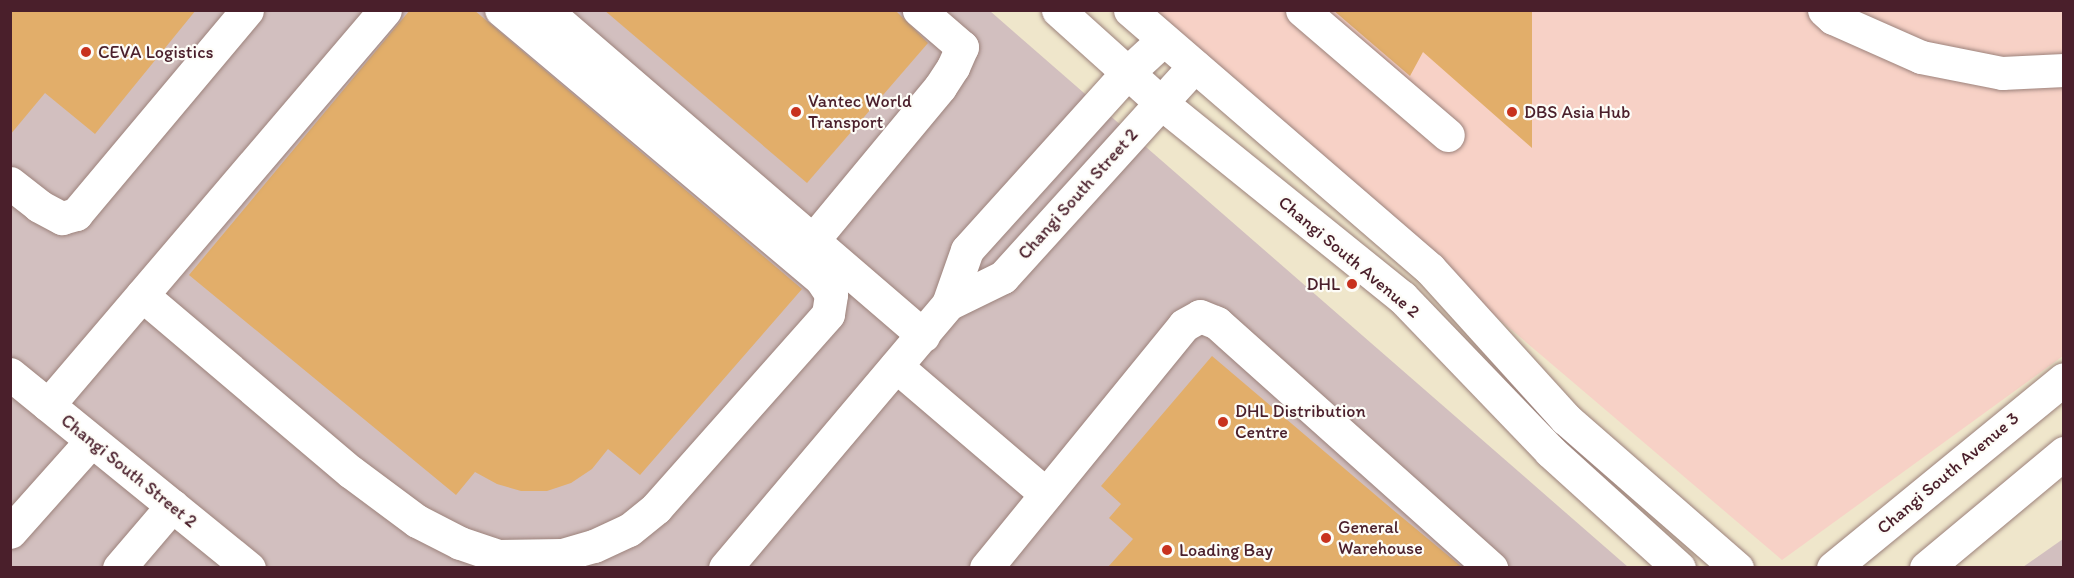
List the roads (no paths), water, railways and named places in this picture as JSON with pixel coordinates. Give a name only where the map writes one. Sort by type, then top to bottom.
[{"type":"street","points":[[10,183],[39,207],[62,218],[76,214],[247,10]]},
{"type":"street","points":[[48,405],[384,10]]},
{"type":"street","points":[[142,295],[351,472],[417,521],[460,543],[498,556],[562,555],[594,546],[629,530],[656,508],[828,314],[831,294],[821,279],[501,10]]},
{"type":"street","points":[[545,10],[923,335]]},
{"type":"street","points":[[813,240],[940,87],[953,67],[962,47],[920,10]]},
{"type":"street","name":"Changi South Avenue 2","points":[[1058,10],[1126,74],[1401,297],[1550,450],[1672,564]]},
{"type":"street","points":[[1130,10],[1430,269],[1566,418],[1737,567]]},
{"type":"street","points":[[1302,10],[1448,135]]},
{"type":"street","points":[[1824,10],[1833,18],[1921,57],[2002,73],[2064,70]]},
{"type":"street","name":"Changi South Street 2","points":[[725,567],[948,304],[967,250],[1126,74],[1162,40]]},
{"type":"street","name":"Changi South Street 2","points":[[948,304],[1003,277],[1194,66]]},
{"type":"street","points":[[986,567],[1184,325],[1200,316],[1217,323],[1491,567]]},
{"type":"street","points":[[896,366],[1046,494]]},
{"type":"street","name":"Changi South Street 2","points":[[10,374],[249,567]]},
{"type":"street","name":"Changi South Avenue 3","points":[[1833,567],[2064,379]]},
{"type":"street","points":[[10,532],[91,441]]},
{"type":"street","points":[[1926,567],[2064,453]]},
{"type":"street","points":[[119,567],[172,506]]},
{"type":"place","name":"CEVA Logistics","points":[[86,52]]},
{"type":"place","name":"Vantec World Transport","points":[[796,112]]},
{"type":"place","name":"DBS Asia Hub","points":[[1512,112]]},
{"type":"place","name":"DHL","points":[[1352,284]]},
{"type":"place","name":"DHL Distribution Centre","points":[[1223,422]]},
{"type":"place","name":"General Warehouse","points":[[1326,538]]},
{"type":"place","name":"Loading Bay","points":[[1167,550]]}]
